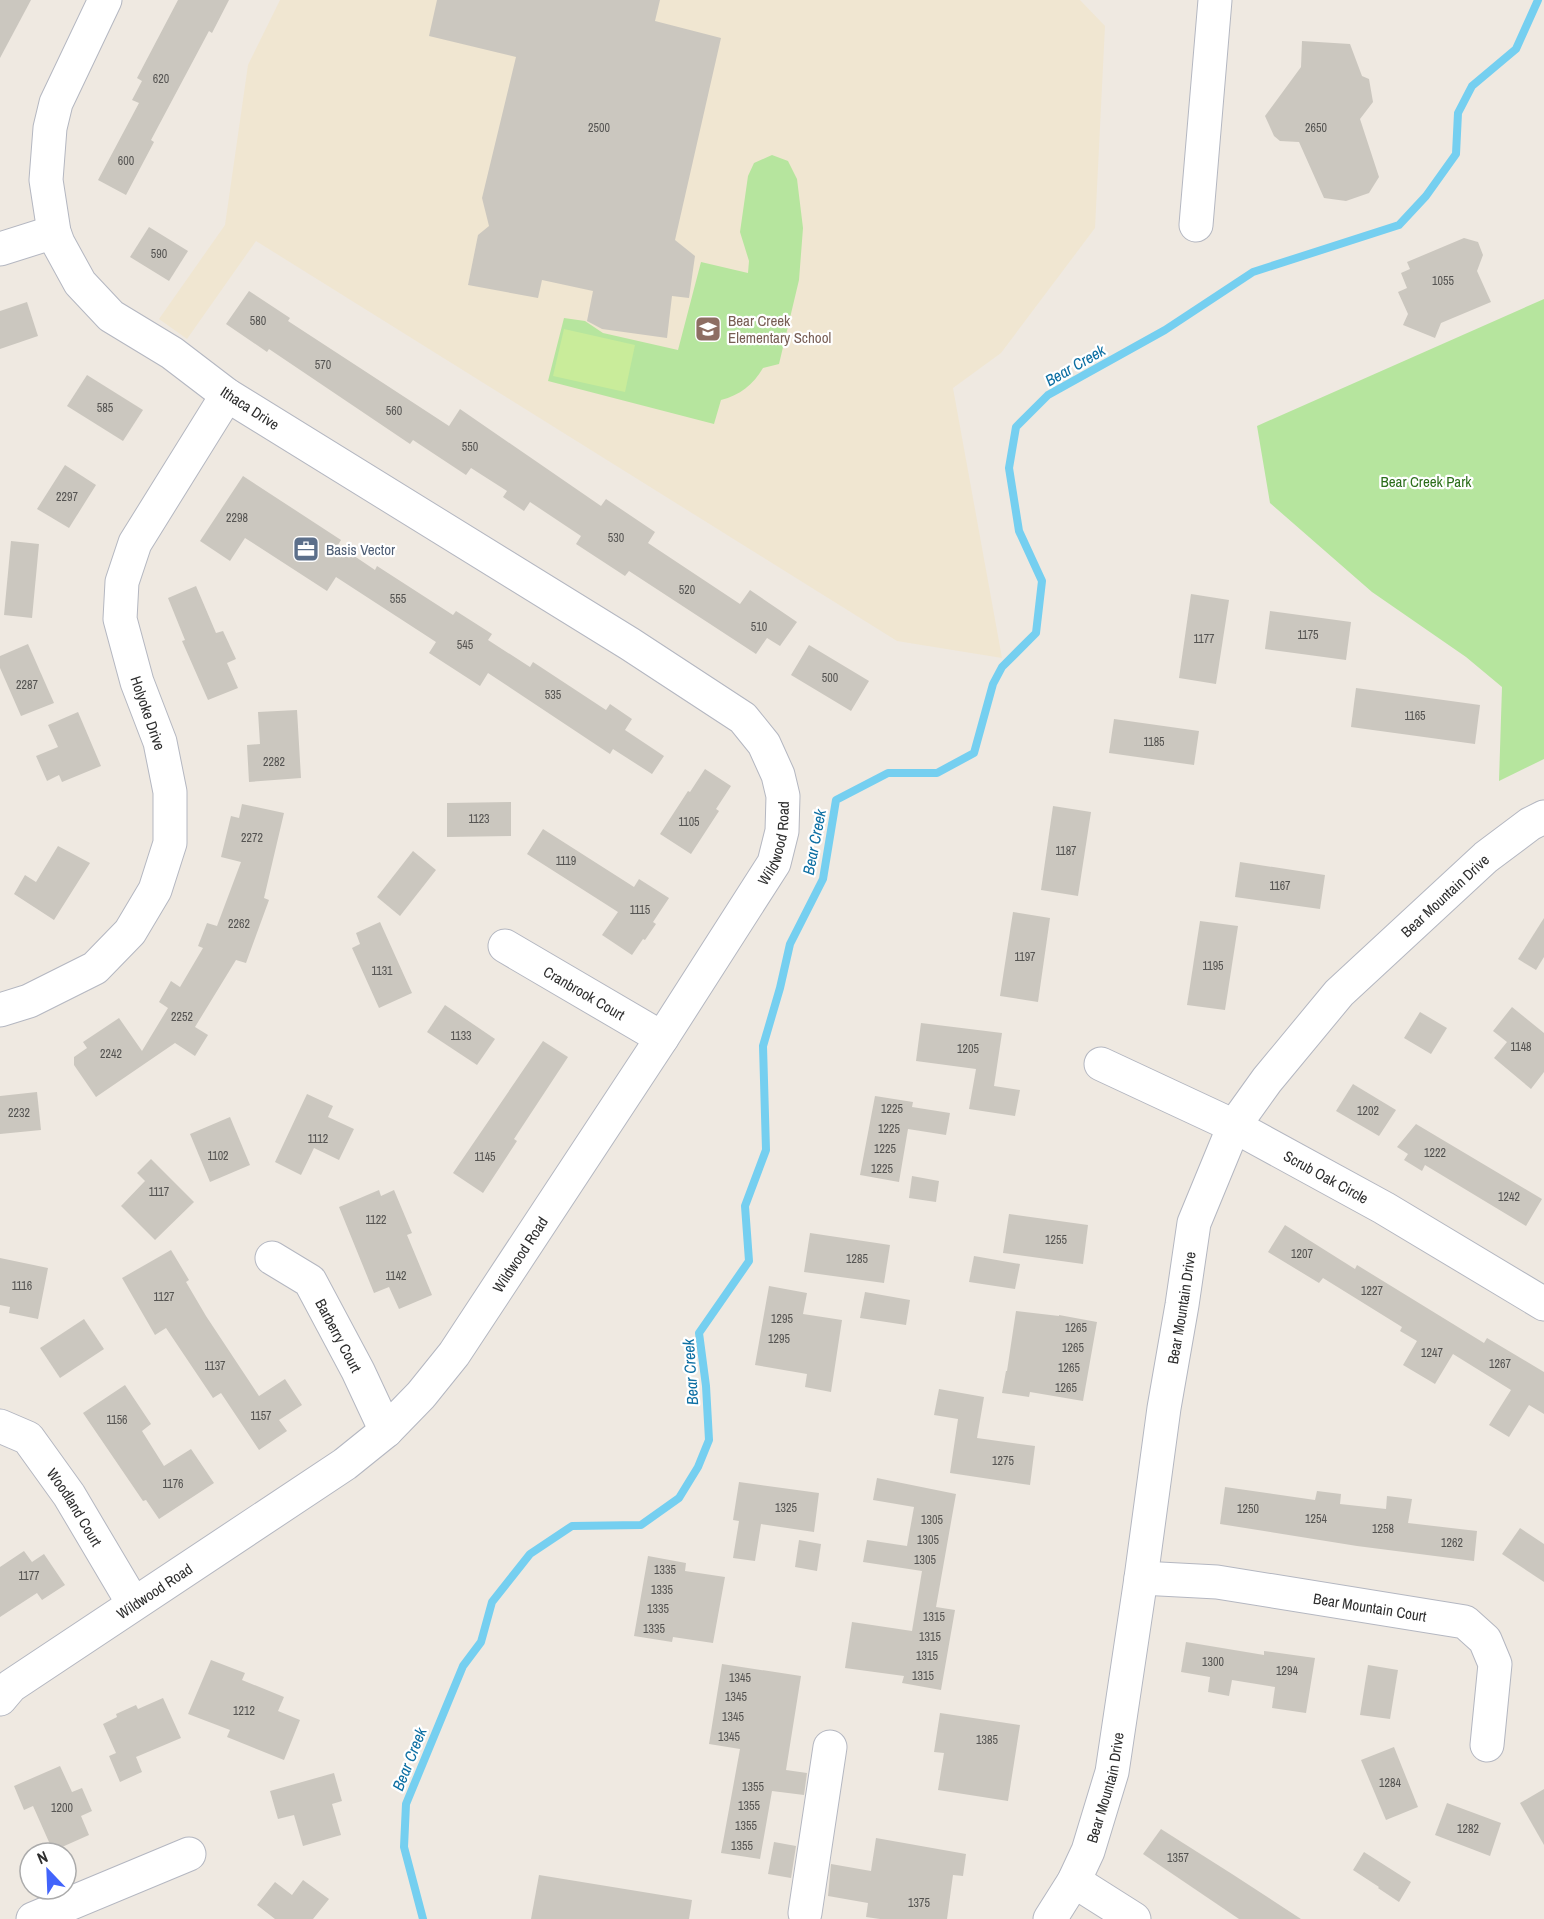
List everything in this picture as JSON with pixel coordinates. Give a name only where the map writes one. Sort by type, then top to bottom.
[{"type":"street","name":"Ithaca Drive","points":[[105,0],[57,103],[50,128],[46,180],[54,232],[80,283],[111,316],[172,353],[227,395],[685,680]]},
{"type":"street","points":[[1196,225],[1215,0]]},
{"type":"street","points":[[0,249],[54,232]]},
{"type":"street","name":"Holyoke Drive","points":[[0,1010],[29,1001],[96,968],[129,932],[155,890],[171,843],[171,792],[160,742],[137,682],[120,619],[122,582],[135,543],[227,395]]},
{"type":"street","name":"Wildwood Road","points":[[0,1699],[11,1686],[345,1464],[386,1431],[422,1395],[454,1354],[774,863],[782,831],[783,796],[778,775],[764,744],[743,718],[685,680]]},
{"type":"street","name":"Bear Mountain Drive","points":[[1050,1919],[1074,1881],[1088,1851],[1112,1772],[1142,1578],[1164,1408],[1194,1223],[1234,1126],[1267,1080],[1339,993],[1486,857],[1530,824],[1544,817]]},
{"type":"street","name":"Cranbrook Court","points":[[505,946],[662,1038]]},
{"type":"street","name":"Scrub Oak Circle","points":[[1101,1064],[1234,1126],[1384,1208],[1544,1304]]},
{"type":"street","name":"Barberry Court","points":[[272,1258],[310,1281],[358,1371],[386,1431]]},
{"type":"street","name":"Woodland Court","points":[[0,1426],[28,1438],[69,1495],[133,1603]]},
{"type":"street","name":"Bear Mountain Court","points":[[1142,1578],[1217,1582],[1465,1622],[1485,1640],[1495,1664],[1487,1745]]},
{"type":"street","points":[[805,1913],[830,1747]]},
{"type":"street","points":[[33,1919],[189,1854]]},
{"type":"street","points":[[1074,1881],[1134,1919]]},
{"type":"shaded area","name":"Bear Creek Elementary School","points":[[280,0],[1080,0],[1105,26],[1095,228],[1001,353],[953,388],[1002,658],[897,641],[256,241],[187,339],[159,319],[225,225],[248,65]]},
{"type":"green space","points":[[772,155],[788,161],[797,179],[803,228],[799,280],[779,364],[763,368],[745,388],[721,400],[714,424],[548,381],[564,318],[585,321],[603,333],[678,350],[701,262],[748,273],[749,261],[740,232],[748,176],[754,163]]},
{"type":"green space","name":"Bear Creek Park","points":[[1544,299],[1544,759],[1499,781],[1502,687],[1466,657],[1372,592],[1270,503],[1257,426]]},
{"type":"green space","points":[[564,329],[635,345],[625,392],[553,376]]},
{"type":"building","points":[[0,0],[31,0],[0,58]]},
{"type":"building","points":[[178,0],[229,0],[212,33],[209,31],[151,140],[154,142],[126,195],[98,180],[139,103],[132,100],[142,81],[137,78]]},
{"type":"building","name":"Bear Creek Elementary School","points":[[437,0],[660,0],[655,21],[721,38],[675,240],[695,256],[689,298],[672,296],[667,338],[602,329],[587,321],[593,291],[542,280],[538,298],[468,285],[478,235],[489,226],[482,198],[516,57],[429,36]]},
{"type":"building","points":[[1302,41],[1350,44],[1362,76],[1369,79],[1373,102],[1360,119],[1379,177],[1369,193],[1346,201],[1324,198],[1299,142],[1280,141],[1274,136],[1265,116],[1301,67]]},
{"type":"building","points":[[149,227],[188,251],[169,281],[130,257]]},
{"type":"building","points":[[1464,238],[1478,242],[1483,255],[1477,271],[1491,302],[1441,323],[1435,338],[1403,325],[1408,314],[1398,292],[1407,288],[1401,273],[1410,269],[1407,262]]},
{"type":"building","points":[[249,291],[290,318],[288,321],[449,426],[460,409],[601,506],[606,499],[655,532],[648,543],[740,604],[750,590],[797,622],[780,646],[767,638],[756,654],[629,571],[625,576],[576,544],[581,536],[530,502],[524,511],[503,497],[507,491],[471,468],[466,475],[413,440],[410,444],[269,349],[267,352],[226,324]]},
{"type":"building","points":[[27,302],[38,336],[0,349],[0,311]]},
{"type":"building","points":[[87,375],[143,410],[123,441],[67,406]]},
{"type":"building","points":[[65,465],[96,485],[69,528],[37,509]]},
{"type":"building","points":[[243,476],[341,540],[338,545],[375,570],[377,566],[453,615],[456,611],[492,634],[488,640],[530,667],[533,662],[606,710],[610,704],[632,719],[625,730],[664,756],[652,774],[613,749],[610,754],[488,673],[480,686],[429,653],[436,642],[336,577],[327,591],[245,538],[230,561],[200,541]]},
{"type":"building","points":[[11,541],[39,544],[32,618],[4,615]]},
{"type":"building","points":[[196,586],[216,633],[223,631],[236,659],[227,663],[238,688],[208,700],[182,641],[185,640],[168,598]]},
{"type":"building","points":[[1191,594],[1229,600],[1216,684],[1179,678]]},
{"type":"building","points":[[1270,611],[1351,622],[1346,660],[1265,649]]},
{"type":"building","points":[[28,644],[54,703],[21,716],[0,668],[0,656]]},
{"type":"building","points":[[809,645],[869,681],[851,711],[791,675]]},
{"type":"building","points":[[1356,688],[1480,705],[1475,744],[1351,727]]},
{"type":"building","points":[[297,710],[301,778],[249,782],[247,745],[260,744],[258,712]]},
{"type":"building","points":[[78,712],[101,766],[62,782],[59,775],[47,781],[36,756],[58,747],[48,725]]},
{"type":"building","points":[[1114,719],[1199,731],[1194,765],[1109,753]]},
{"type":"building","points":[[705,769],[731,786],[716,809],[719,811],[691,854],[660,834]]},
{"type":"building","points":[[511,802],[511,836],[447,837],[447,803]]},
{"type":"building","points":[[242,804],[284,813],[264,898],[269,900],[246,963],[236,960],[195,1027],[208,1035],[195,1056],[175,1043],[96,1097],[74,1065],[74,1057],[87,1048],[83,1042],[119,1018],[142,1051],[168,1008],[159,1002],[171,981],[180,987],[203,948],[198,946],[207,923],[217,926],[241,862],[221,857],[231,816],[239,818]]},
{"type":"building","points":[[1053,806],[1091,812],[1078,896],[1041,890]]},
{"type":"building","points":[[543,829],[634,887],[639,879],[669,898],[653,922],[656,924],[632,955],[602,935],[618,912],[527,854]]},
{"type":"building","points":[[58,846],[90,863],[54,920],[14,894],[25,875],[36,882]]},
{"type":"building","points":[[413,851],[436,870],[400,916],[377,897]]},
{"type":"building","points":[[1240,862],[1325,875],[1320,909],[1235,897]]},
{"type":"building","points":[[1013,912],[1050,918],[1038,1002],[1000,996]]},
{"type":"building","points":[[1544,918],[1544,957],[1536,970],[1518,959]]},
{"type":"building","points":[[1200,921],[1238,926],[1225,1010],[1187,1005]]},
{"type":"building","points":[[380,922],[412,993],[379,1008],[352,948],[360,944],[356,933]]},
{"type":"building","points":[[445,1005],[495,1039],[477,1065],[427,1032]]},
{"type":"building","points":[[1512,1007],[1544,1033],[1544,1072],[1531,1089],[1494,1058],[1507,1042],[1493,1031]]},
{"type":"building","points":[[1420,1012],[1447,1028],[1431,1054],[1404,1038]]},
{"type":"building","points":[[921,1023],[1002,1033],[994,1086],[1020,1090],[1015,1116],[969,1109],[976,1069],[916,1061]]},
{"type":"building","points":[[543,1041],[568,1057],[514,1139],[517,1141],[483,1193],[453,1173]]},
{"type":"building","points":[[1353,1084],[1396,1110],[1379,1136],[1336,1111]]},
{"type":"building","points":[[37,1092],[41,1130],[0,1134],[0,1096]]},
{"type":"building","points":[[307,1094],[333,1106],[328,1117],[354,1129],[339,1160],[314,1148],[301,1175],[275,1162]]},
{"type":"building","points":[[875,1096],[913,1102],[912,1107],[950,1113],[946,1135],[908,1129],[899,1182],[860,1175]]},
{"type":"building","points":[[230,1117],[250,1165],[210,1182],[190,1134]]},
{"type":"building","points":[[1416,1124],[1542,1199],[1526,1226],[1425,1165],[1422,1171],[1404,1160],[1408,1154],[1397,1147]]},
{"type":"building","points":[[151,1159],[194,1202],[155,1240],[121,1206],[145,1181],[137,1173]]},
{"type":"building","points":[[912,1176],[939,1181],[936,1202],[909,1198]]},
{"type":"building","points":[[379,1190],[381,1196],[394,1190],[412,1233],[407,1235],[432,1295],[399,1309],[389,1287],[374,1293],[339,1207]]},
{"type":"building","points":[[1009,1214],[1088,1225],[1083,1264],[1003,1253]]},
{"type":"building","points":[[1285,1225],[1355,1269],[1357,1265],[1484,1343],[1487,1338],[1544,1372],[1544,1414],[1529,1405],[1509,1437],[1489,1425],[1511,1390],[1453,1354],[1435,1384],[1403,1365],[1417,1341],[1400,1331],[1402,1327],[1323,1278],[1319,1283],[1268,1252]]},
{"type":"building","points":[[810,1233],[890,1245],[884,1283],[804,1272]]},
{"type":"building","points":[[171,1250],[189,1280],[186,1282],[206,1316],[259,1396],[285,1379],[302,1405],[279,1420],[287,1431],[259,1450],[221,1393],[213,1398],[166,1328],[155,1335],[122,1278]]},
{"type":"building","points":[[974,1256],[1020,1264],[1015,1289],[969,1282]]},
{"type":"building","points":[[0,1258],[48,1268],[38,1319],[9,1313],[10,1307],[0,1305]]},
{"type":"building","points":[[769,1286],[807,1293],[803,1314],[842,1320],[831,1392],[805,1387],[807,1374],[755,1365]]},
{"type":"building","points":[[865,1292],[910,1300],[906,1325],[860,1318]]},
{"type":"building","points":[[1016,1311],[1059,1315],[1097,1322],[1083,1401],[1030,1392],[1029,1397],[1002,1393]]},
{"type":"building","points":[[84,1319],[104,1349],[60,1378],[40,1348]]},
{"type":"building","points":[[125,1385],[151,1424],[142,1431],[164,1466],[191,1449],[214,1483],[159,1519],[146,1500],[143,1501],[83,1413]]},
{"type":"building","points":[[939,1389],[984,1397],[977,1438],[1035,1446],[1030,1485],[950,1473],[958,1419],[934,1415]]},
{"type":"building","points":[[877,1478],[956,1494],[936,1607],[955,1610],[941,1690],[902,1683],[904,1676],[845,1668],[852,1622],[912,1631],[922,1571],[863,1562],[867,1540],[907,1546],[914,1507],[873,1500]]},
{"type":"building","points":[[739,1482],[819,1493],[814,1532],[761,1524],[755,1561],[733,1558],[739,1521],[733,1520]]},
{"type":"building","points":[[1225,1487],[1315,1500],[1317,1491],[1341,1494],[1340,1504],[1386,1509],[1387,1496],[1412,1499],[1408,1523],[1477,1531],[1474,1561],[1357,1546],[1220,1524]]},
{"type":"building","points":[[1520,1528],[1544,1544],[1544,1582],[1502,1554]]},
{"type":"building","points":[[799,1540],[821,1544],[817,1571],[795,1567]]},
{"type":"building","points":[[24,1551],[32,1562],[44,1554],[65,1585],[42,1600],[37,1593],[0,1617],[0,1567]]},
{"type":"building","points":[[648,1556],[686,1563],[685,1571],[725,1577],[713,1643],[673,1637],[672,1642],[634,1636]]},
{"type":"building","points":[[1186,1642],[1264,1655],[1264,1651],[1315,1658],[1306,1713],[1272,1708],[1275,1687],[1232,1680],[1229,1696],[1208,1692],[1210,1677],[1181,1672]]},
{"type":"building","points":[[211,1660],[245,1673],[242,1680],[284,1697],[278,1711],[300,1720],[284,1760],[227,1737],[230,1730],[188,1714]]},
{"type":"building","points":[[722,1664],[801,1676],[786,1770],[807,1773],[804,1795],[772,1791],[760,1859],[721,1853],[740,1749],[709,1744]]},
{"type":"building","points":[[1368,1665],[1398,1670],[1390,1719],[1360,1715]]},
{"type":"building","points":[[163,1698],[181,1738],[136,1757],[142,1772],[120,1782],[109,1756],[116,1753],[103,1724],[117,1717],[116,1714],[136,1705],[138,1709]]},
{"type":"building","points":[[940,1713],[1020,1725],[1008,1801],[938,1790],[944,1753],[934,1752]]},
{"type":"building","points":[[1394,1747],[1418,1807],[1386,1820],[1361,1760]]},
{"type":"building","points":[[60,1766],[72,1792],[82,1788],[92,1811],[81,1816],[89,1835],[76,1841],[49,1841],[33,1806],[24,1810],[14,1786]]},
{"type":"building","points":[[334,1773],[342,1801],[332,1804],[341,1835],[303,1846],[294,1815],[278,1819],[270,1791]]},
{"type":"building","points":[[1544,1789],[1544,1845],[1520,1803]]},
{"type":"building","points":[[1447,1803],[1501,1823],[1490,1856],[1435,1835]]},
{"type":"building","points":[[1161,1829],[1301,1919],[1239,1919],[1143,1854]]},
{"type":"building","points":[[876,1838],[966,1854],[963,1876],[953,1875],[947,1919],[866,1917],[868,1903],[828,1896],[831,1864],[871,1871]]},
{"type":"building","points":[[774,1842],[796,1846],[791,1878],[768,1874]]},
{"type":"building","points":[[1364,1852],[1411,1882],[1399,1902],[1353,1870]]},
{"type":"building","points":[[539,1875],[692,1900],[689,1919],[531,1919]]},
{"type":"building","points":[[303,1880],[329,1899],[313,1919],[275,1919],[257,1905],[275,1882],[292,1895]]},
{"type":"waterway","name":"Bear Creek","points":[[423,1919],[404,1847],[406,1804],[463,1666],[481,1642],[492,1602],[530,1554],[572,1526],[641,1525],[679,1498],[698,1467],[709,1440],[706,1386],[699,1333],[749,1261],[745,1206],[766,1150],[763,1046],[790,944],[823,879],[836,800],[888,773],[937,773],[974,753],[993,684],[1002,667],[1036,633],[1042,581],[1019,531],[1009,468],[1016,427],[1048,395],[1165,330],[1253,272],[1399,225],[1426,196],[1456,154],[1458,113],[1472,86],[1516,49],[1538,0]]},
{"type":"place","name":"Bear Creek Elementary School","points":[[708,329]]},
{"type":"place","name":"Basis Vector","points":[[306,549]]}]
